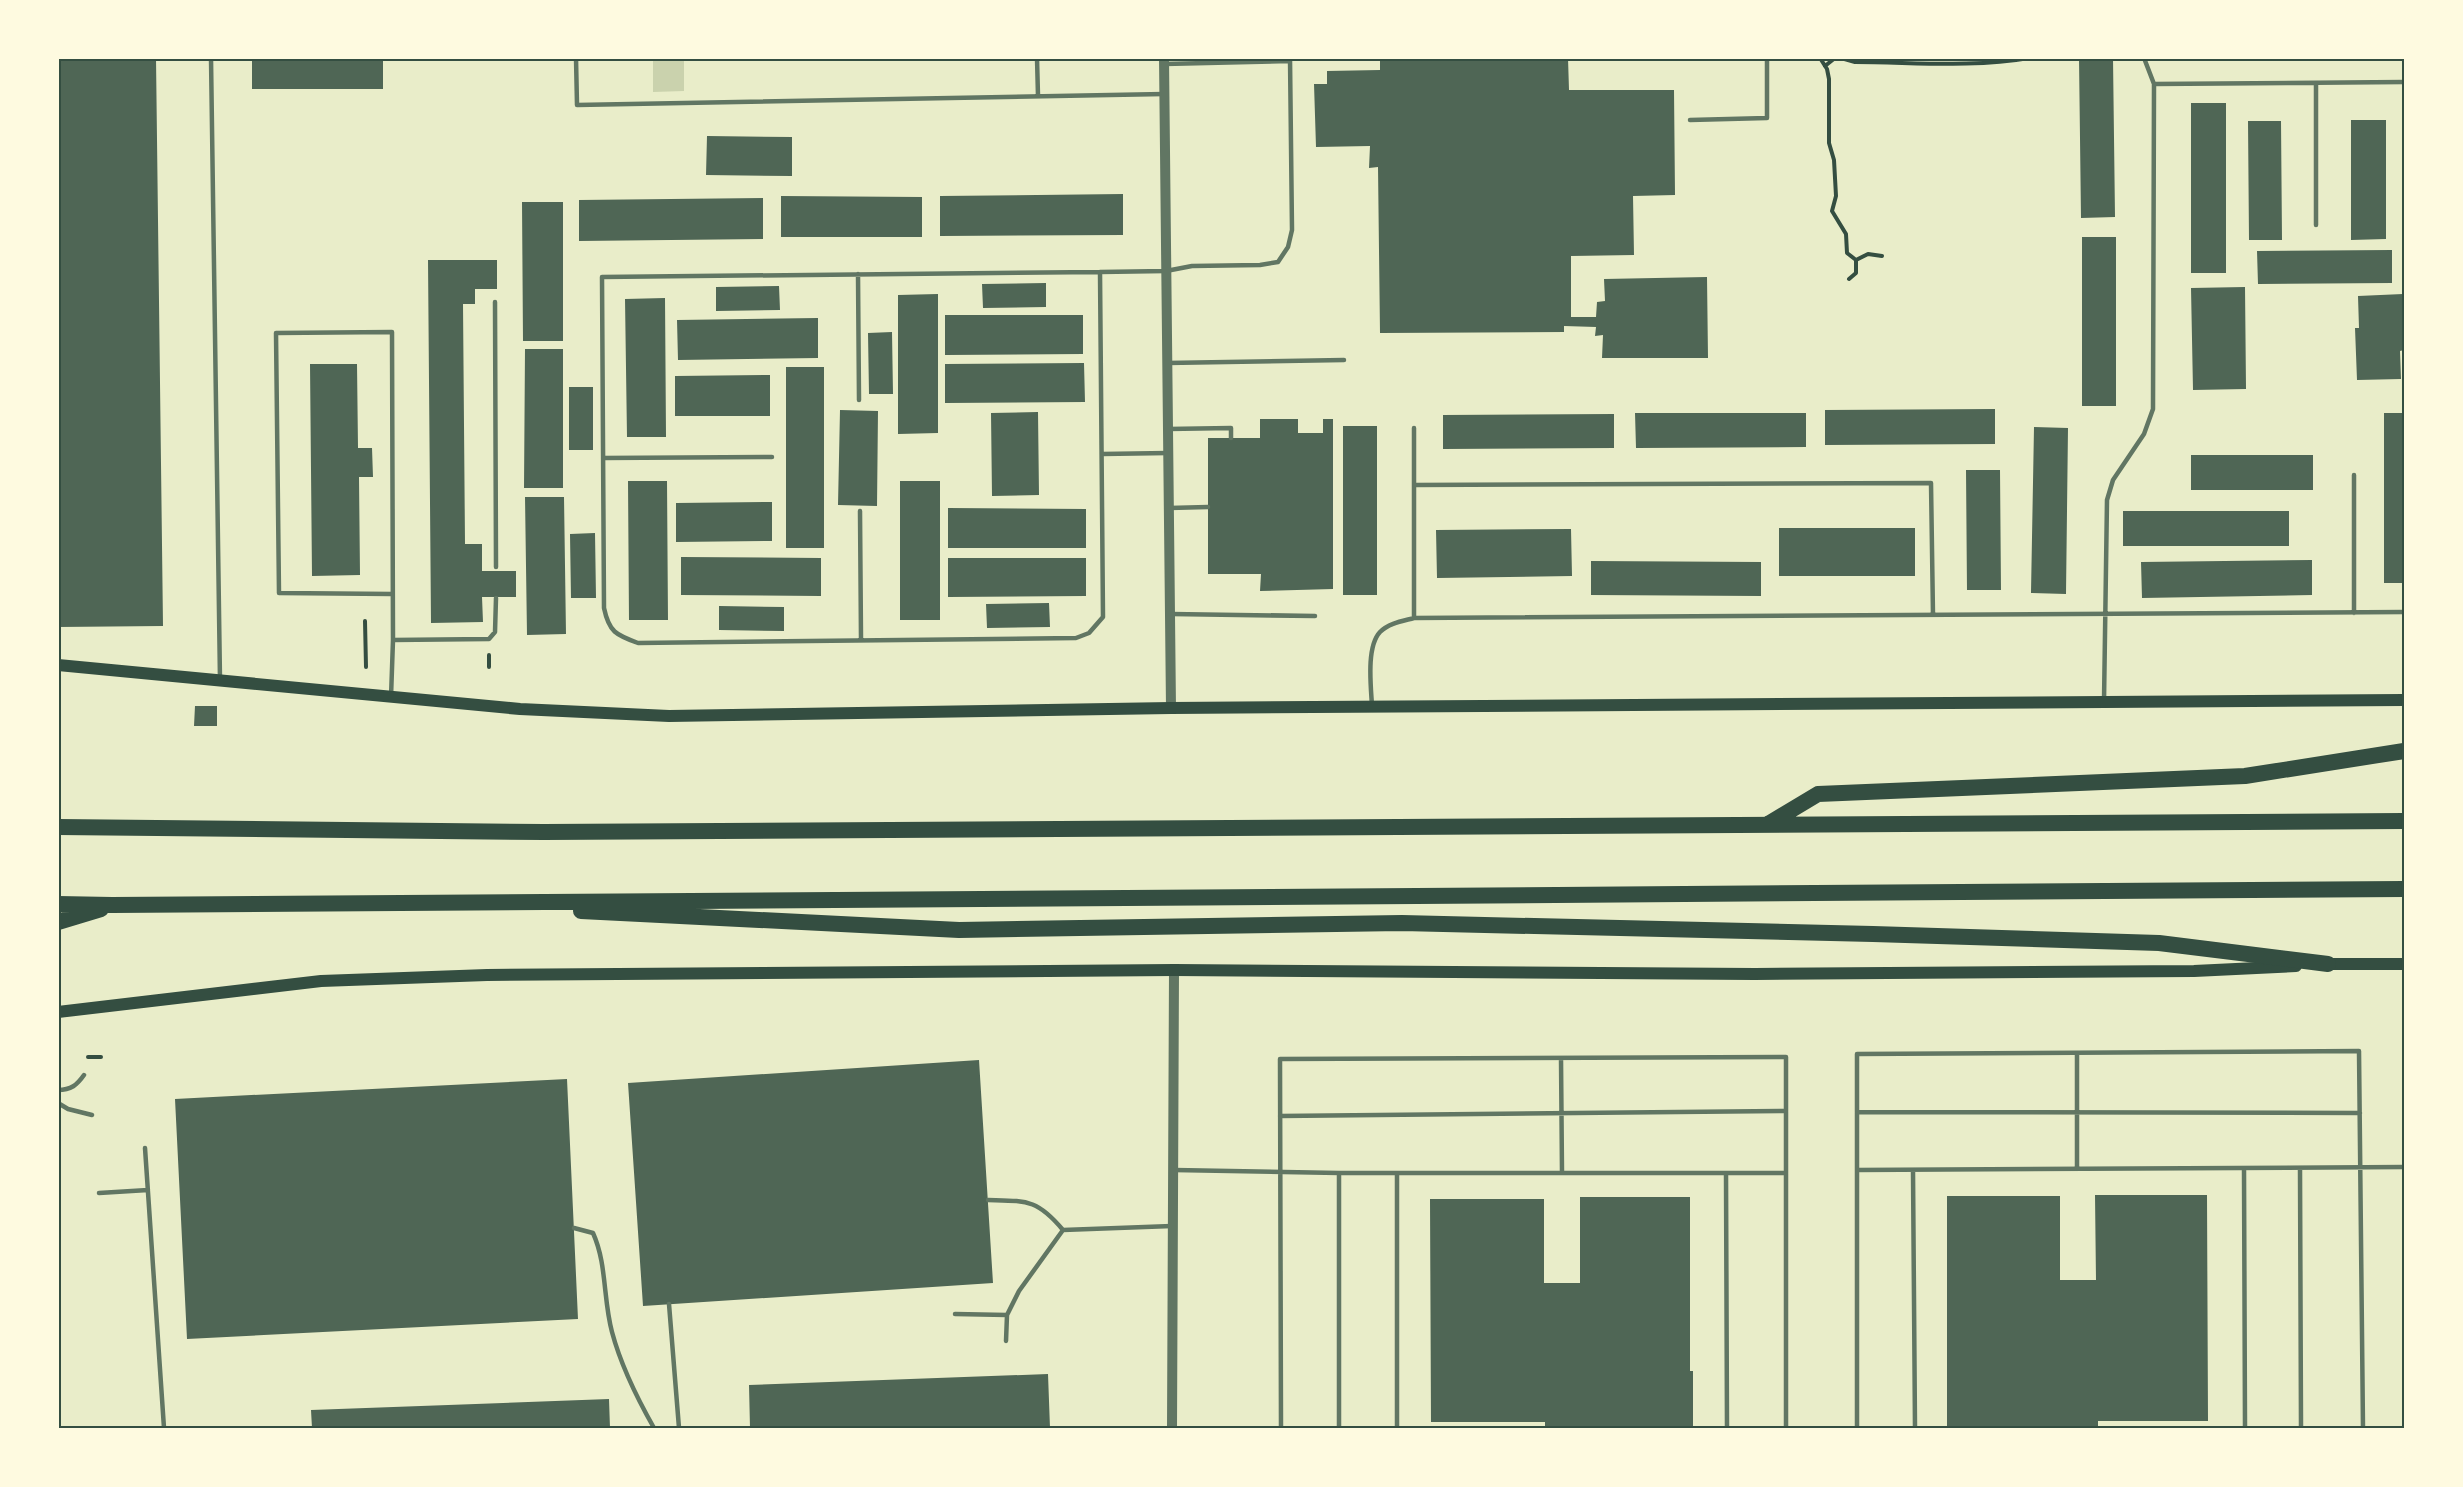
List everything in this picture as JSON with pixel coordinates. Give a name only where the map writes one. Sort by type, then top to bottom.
[{"type":"highway","points":[[1767,825],[1818,794],[2245,776],[2404,751]]},
{"type":"highway","points":[[58,827],[567,832],[2404,821]]},
{"type":"highway","points":[[58,904],[2404,889]]},
{"type":"highway","points":[[403,902],[959,930],[1402,923],[2159,943],[2328,964]]},
{"type":"highway","points":[[58,922],[112,905]]},
{"type":"main road","points":[[58,664],[520,709],[669,716],[1372,706],[2404,700]]},
{"type":"main road","points":[[58,1012],[276,986],[421,977],[1174,970],[1814,974],[2194,971],[2328,964],[2404,964]]},
{"type":"street","points":[[1164,61],[1171,708]]},
{"type":"street","points":[[1172,1428],[1174,970]]},
{"type":"lane","points":[[211,58],[220,680]]},
{"type":"lane","points":[[576,58],[577,105],[1164,94]]},
{"type":"lane","points":[[1037,58],[1038,96]]},
{"type":"lane","points":[[1636,58],[1731,58]]},
{"type":"lane","points":[[1690,120],[1767,118],[1767,58]]},
{"type":"lane","points":[[2104,702],[2107,500],[2113,480],[2144,434],[2153,409],[2154,84],[2144,58]]},
{"type":"lane","points":[[1100,272],[1103,616],[1089,633],[1076,638],[638,643],[614,632],[607,621],[604,608],[602,277],[1166,271],[1192,266],[1260,265],[1278,262],[1288,247],[1292,230],[1290,60],[1164,61]]},
{"type":"lane","points":[[2316,82],[2316,225]]},
{"type":"lane","points":[[2154,84],[2404,82]]},
{"type":"lane","points":[[858,274],[859,400]]},
{"type":"lane","points":[[495,302],[496,567]]},
{"type":"lane","points":[[391,697],[393,640],[392,332],[276,333],[279,593],[392,594]]},
{"type":"lane","points":[[1167,363],[1344,360]]},
{"type":"lane","points":[[1168,429],[1231,428],[1231,438]]},
{"type":"lane","points":[[1414,428],[1414,618]]},
{"type":"lane","points":[[1102,454],[1168,453]]},
{"type":"lane","points":[[603,458],[772,458]]},
{"type":"lane","points":[[2354,475],[2354,613]]},
{"type":"lane","points":[[1414,485],[1931,483],[1933,615]]},
{"type":"lane","points":[[1169,508],[1208,507]]},
{"type":"lane","points":[[860,511],[861,639]]},
{"type":"lane","points":[[393,640],[489,639],[495,632],[496,598]]},
{"type":"lane","points":[[1372,706],[1371,652],[1374,642],[1380,632],[1394,623],[1414,618],[2404,612]]},
{"type":"lane","points":[[1170,614],[1315,616]]},
{"type":"lane","points":[[1857,1428],[1857,1054],[2359,1051],[2363,1428]]},
{"type":"lane","points":[[2077,1053],[2078,1169]]},
{"type":"lane","points":[[1281,1428],[1280,1059],[1786,1057],[1786,1428]]},
{"type":"lane","points":[[1561,1058],[1562,1173]]},
{"type":"lane","points":[[58,1090],[66,1090],[78,1084],[84,1075]]},
{"type":"lane","points":[[58,1103],[68,1109],[93,1114]]},
{"type":"lane","points":[[1280,1116],[1786,1111]]},
{"type":"lane","points":[[1857,1112],[2360,1113]]},
{"type":"lane","points":[[145,1148],[164,1428]]},
{"type":"lane","points":[[1857,1170],[2404,1167]]},
{"type":"lane","points":[[2244,1168],[2245,1428]]},
{"type":"lane","points":[[2300,1168],[2301,1428]]},
{"type":"lane","points":[[1174,1170],[1339,1173],[1786,1173]]},
{"type":"lane","points":[[1914,1170],[1915,1428]]},
{"type":"lane","points":[[1339,1173],[1339,1428]]},
{"type":"lane","points":[[1396,1173],[1397,1428]]},
{"type":"lane","points":[[1726,1173],[1727,1428]]},
{"type":"lane","points":[[99,1193],[148,1190]]},
{"type":"lane","points":[[988,1200],[1025,1201],[1046,1210],[1063,1230]]},
{"type":"lane","points":[[1063,1230],[1173,1226]]},
{"type":"lane","points":[[574,1228],[593,1233],[600,1248],[611,1331],[632,1389],[654,1428]]},
{"type":"lane","points":[[1005,1341],[1006,1315],[1019,1291],[1063,1230]]},
{"type":"lane","points":[[669,1304],[679,1428]]},
{"type":"lane","points":[[955,1314],[1006,1315]]},
{"type":"path","points":[[1820,58],[1829,79],[1829,143],[1834,160],[1836,196],[1833,211],[1846,234],[1847,253],[1856,260]]},
{"type":"path","points":[[1825,66],[1835,58]]},
{"type":"path","points":[[1841,58],[1855,62],[1976,63],[2008,62],[2029,58]]},
{"type":"path","points":[[1856,260],[1868,254],[1882,256]]},
{"type":"path","points":[[1849,279],[1856,273],[1856,260]]},
{"type":"path","points":[[365,621],[366,668]]},
{"type":"path","points":[[489,654],[489,668]]},
{"type":"path","points":[[88,1058],[101,1058]]},
{"type":"green space","points":[[684,59],[684,91],[653,92],[653,60]]},
{"type":"building","points":[[58,58],[156,58],[163,626],[58,627]]},
{"type":"building","points":[[252,58],[383,58],[383,89],[252,89]]},
{"type":"building","points":[[1380,58],[1568,58],[1569,90],[1674,90],[1675,195],[1633,196],[1634,255],[1571,256],[1571,317],[1596,317],[1597,302],[1605,301],[1604,279],[1707,277],[1708,358],[1602,358],[1603,335],[1595,336],[1596,327],[1564,326],[1564,332],[1380,333],[1378,167],[1369,168],[1370,146],[1316,147],[1314,84],[1327,84],[1327,71],[1380,70]]},
{"type":"building","points":[[2079,58],[2113,58],[2115,217],[2081,218]]},
{"type":"building","points":[[2191,103],[2226,103],[2226,273],[2191,273]]},
{"type":"building","points":[[2351,120],[2386,120],[2386,239],[2351,240]]},
{"type":"building","points":[[2248,121],[2281,121],[2282,240],[2249,240]]},
{"type":"building","points":[[707,136],[792,137],[792,176],[706,175]]},
{"type":"building","points":[[1123,194],[1123,235],[940,236],[940,196]]},
{"type":"building","points":[[781,196],[922,197],[922,237],[781,237]]},
{"type":"building","points":[[763,198],[763,239],[579,241],[579,200]]},
{"type":"building","points":[[522,202],[563,202],[563,341],[523,341]]},
{"type":"building","points":[[2082,237],[2116,237],[2116,406],[2082,406]]},
{"type":"building","points":[[2392,250],[2392,283],[2258,284],[2257,251]]},
{"type":"building","points":[[428,260],[497,260],[497,289],[475,289],[475,304],[463,304],[465,544],[482,544],[482,571],[516,571],[516,597],[482,597],[483,622],[431,623]]},
{"type":"building","points":[[1046,283],[1046,307],[983,308],[982,284]]},
{"type":"building","points":[[779,286],[780,310],[716,311],[716,287]]},
{"type":"building","points":[[2245,287],[2246,389],[2193,390],[2191,288]]},
{"type":"building","points":[[938,294],[938,433],[898,434],[898,295]]},
{"type":"building","points":[[2403,294],[2404,350],[2400,351],[2401,379],[2357,380],[2355,328],[2359,328],[2358,296]]},
{"type":"building","points":[[665,298],[666,437],[627,437],[625,299]]},
{"type":"building","points":[[945,315],[1083,315],[1083,354],[945,355]]},
{"type":"building","points":[[818,318],[818,358],[678,360],[677,320]]},
{"type":"building","points":[[892,332],[893,394],[869,394],[868,333]]},
{"type":"building","points":[[525,349],[563,349],[563,488],[524,488]]},
{"type":"building","points":[[1084,363],[1085,402],[945,403],[945,364]]},
{"type":"building","points":[[310,364],[357,364],[358,448],[372,448],[373,477],[359,477],[360,575],[312,576]]},
{"type":"building","points":[[786,367],[824,367],[824,548],[786,548]]},
{"type":"building","points":[[770,375],[770,416],[675,416],[675,376]]},
{"type":"building","points":[[569,387],[593,387],[593,450],[569,450]]},
{"type":"building","points":[[1995,409],[1995,444],[1825,445],[1825,410]]},
{"type":"building","points":[[840,410],[878,411],[877,506],[838,505]]},
{"type":"building","points":[[1038,412],[1039,495],[992,496],[991,413]]},
{"type":"building","points":[[1635,413],[1806,413],[1806,447],[1636,448]]},
{"type":"building","points":[[2384,413],[2404,413],[2404,583],[2384,583]]},
{"type":"building","points":[[1614,414],[1614,448],[1443,449],[1443,415]]},
{"type":"building","points":[[1260,419],[1298,419],[1298,433],[1323,433],[1323,419],[1333,419],[1333,589],[1260,591],[1261,574],[1208,574],[1208,438],[1260,438]]},
{"type":"building","points":[[1343,426],[1377,426],[1377,595],[1343,595]]},
{"type":"building","points":[[2034,427],[2068,428],[2066,594],[2031,593]]},
{"type":"building","points":[[2191,455],[2313,455],[2313,490],[2191,490]]},
{"type":"building","points":[[1966,470],[2000,470],[2001,590],[1967,590]]},
{"type":"building","points":[[628,481],[667,481],[668,620],[629,620]]},
{"type":"building","points":[[900,481],[940,481],[940,620],[900,620]]},
{"type":"building","points":[[525,497],[564,497],[566,634],[527,635]]},
{"type":"building","points":[[772,502],[772,541],[676,542],[676,503]]},
{"type":"building","points":[[948,508],[1086,509],[1086,548],[948,548]]},
{"type":"building","points":[[2123,511],[2289,511],[2289,546],[2123,546]]},
{"type":"building","points":[[1779,528],[1915,528],[1915,576],[1779,576]]},
{"type":"building","points":[[1571,529],[1572,576],[1437,578],[1436,530]]},
{"type":"building","points":[[595,533],[596,598],[571,598],[570,534]]},
{"type":"building","points":[[681,557],[821,558],[821,596],[681,595]]},
{"type":"building","points":[[948,558],[1086,558],[1086,596],[948,597]]},
{"type":"building","points":[[2312,560],[2312,595],[2142,598],[2141,562]]},
{"type":"building","points":[[1591,561],[1761,562],[1761,596],[1591,595]]},
{"type":"building","points":[[1049,603],[1050,627],[987,628],[986,604]]},
{"type":"building","points":[[719,606],[784,607],[784,631],[719,630]]},
{"type":"building","points":[[195,706],[217,706],[217,726],[194,726]]},
{"type":"building","points":[[979,1060],[993,1283],[643,1306],[628,1083]]},
{"type":"building","points":[[567,1079],[578,1319],[187,1339],[175,1099]]},
{"type":"building","points":[[2095,1195],[2207,1195],[2208,1421],[2098,1421],[2098,1428],[1947,1428],[1947,1196],[2060,1196],[2060,1280],[2096,1280]]},
{"type":"building","points":[[1580,1197],[1690,1197],[1690,1371],[1693,1371],[1693,1428],[1545,1428],[1545,1422],[1431,1422],[1430,1199],[1544,1199],[1544,1283],[1580,1283]]},
{"type":"building","points":[[1048,1374],[1050,1428],[750,1428],[749,1385]]},
{"type":"building","points":[[609,1399],[610,1428],[312,1428],[311,1410]]}]
